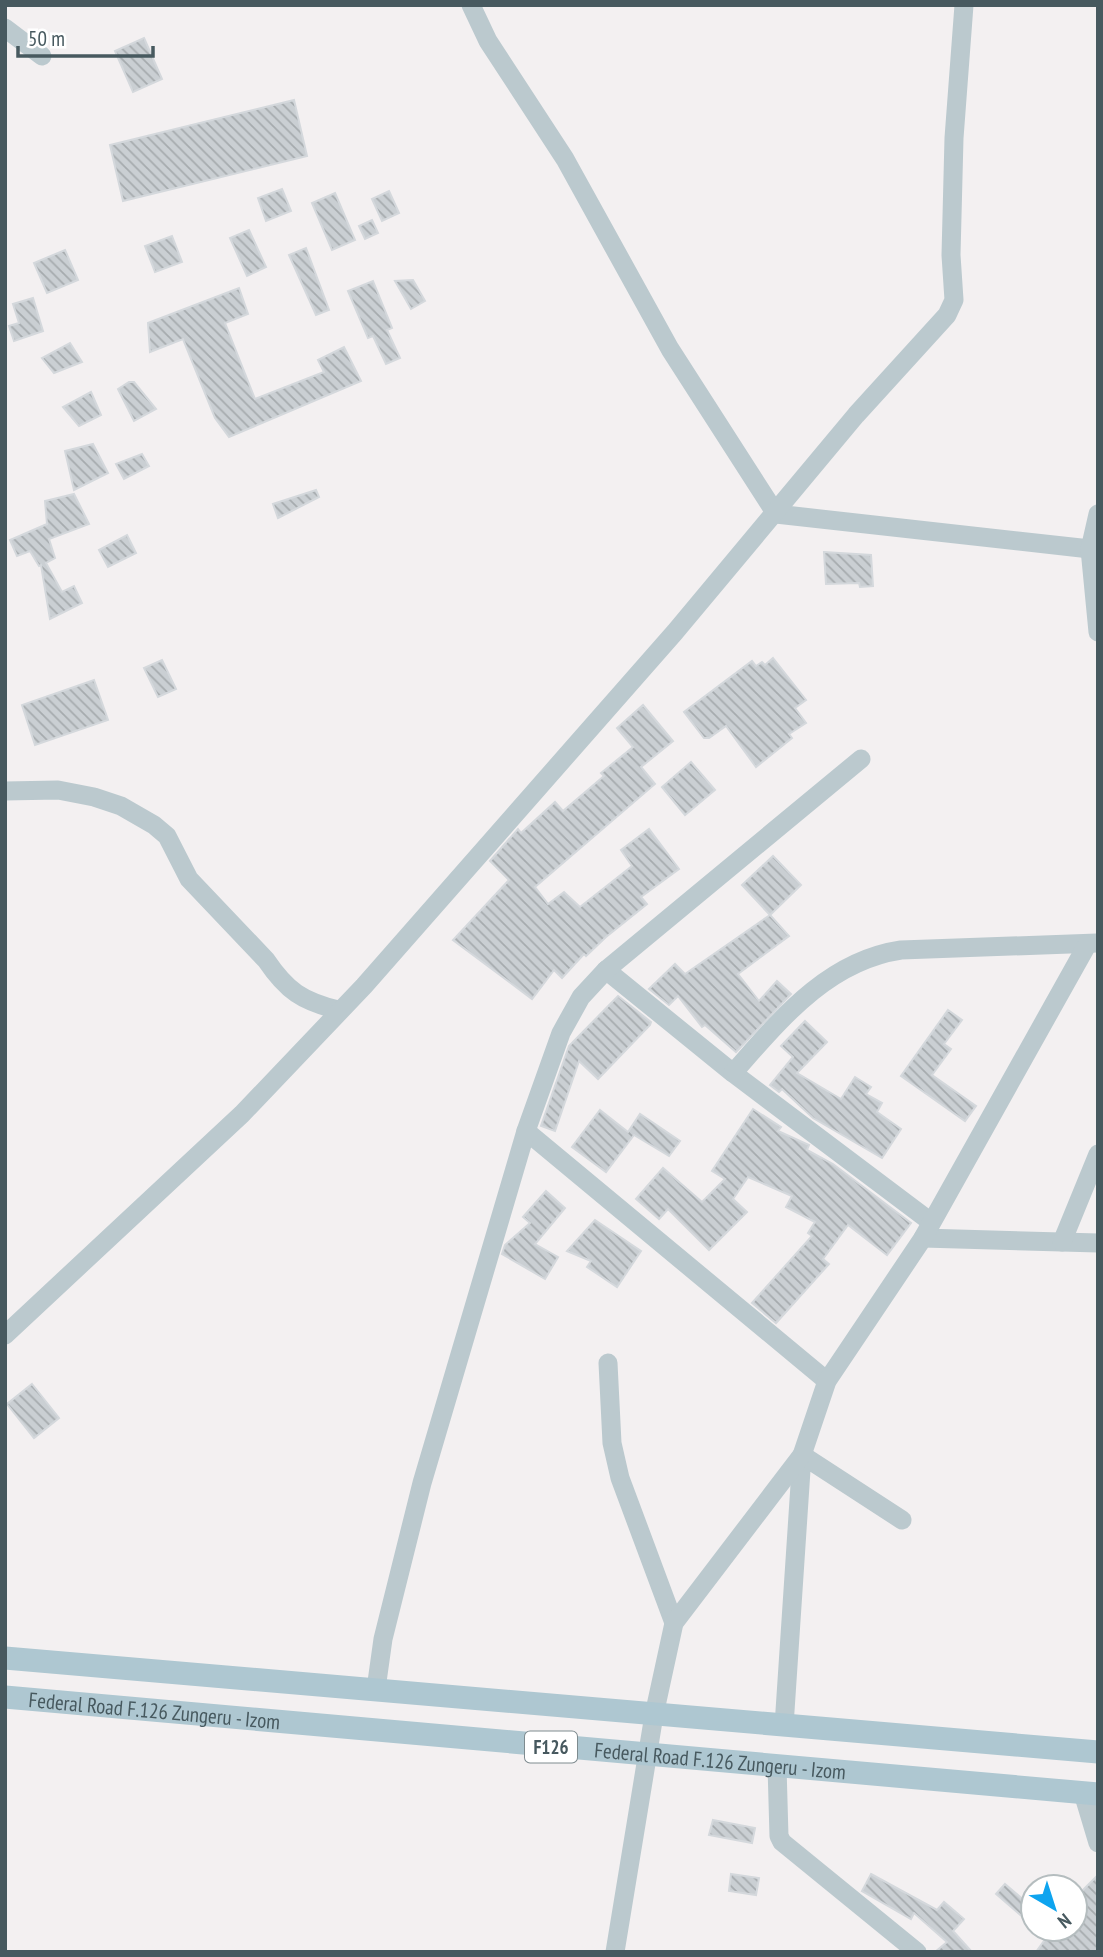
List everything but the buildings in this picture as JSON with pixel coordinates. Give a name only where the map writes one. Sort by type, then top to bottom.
[{"type":"main road","name":"Federal Road F.126 Zungeru - Izom","points":[[5,1658],[1098,1752]]},
{"type":"main road","name":"Federal Road F.126 Zungeru - Izom","points":[[5,1697],[1090,1793]]},
{"type":"street","points":[[471,5],[488,41],[565,159],[670,349],[776,514]]},
{"type":"street","points":[[5,1335],[242,1114],[338,1010],[364,986],[776,514],[856,415],[947,315],[954,300],[951,255],[954,138],[964,5]]},
{"type":"street","points":[[5,28],[42,56]]},
{"type":"street","points":[[776,514],[1090,549]]},
{"type":"street","points":[[1098,514],[1090,549],[1098,632]]},
{"type":"street","points":[[376,1689],[383,1639],[422,1483],[526,1131],[561,1033],[581,997],[606,970],[861,759]]},
{"type":"street","points":[[5,791],[58,790],[94,797],[121,806],[154,824],[167,836],[189,879],[275,974],[301,999],[338,1010]]},
{"type":"street","points":[[733,1073],[796,1001],[872,957],[901,950],[1092,944]]},
{"type":"street","points":[[785,1727],[802,1455],[827,1381],[927,1230],[1092,944]]},
{"type":"street","points":[[606,970],[927,1230],[1098,1243]]},
{"type":"street","points":[[526,1131],[827,1381]]},
{"type":"street","points":[[1062,1242],[1098,1154]]},
{"type":"street","points":[[608,1363],[612,1443],[618,1469],[674,1623]]},
{"type":"street","points":[[615,1952],[654,1715],[674,1623],[802,1455]]},
{"type":"street","points":[[802,1455],[902,1520]]},
{"type":"street","points":[[777,1766],[779,1836],[782,1842],[917,1952]]},
{"type":"street","points":[[1090,1793],[1098,1843]]}]
